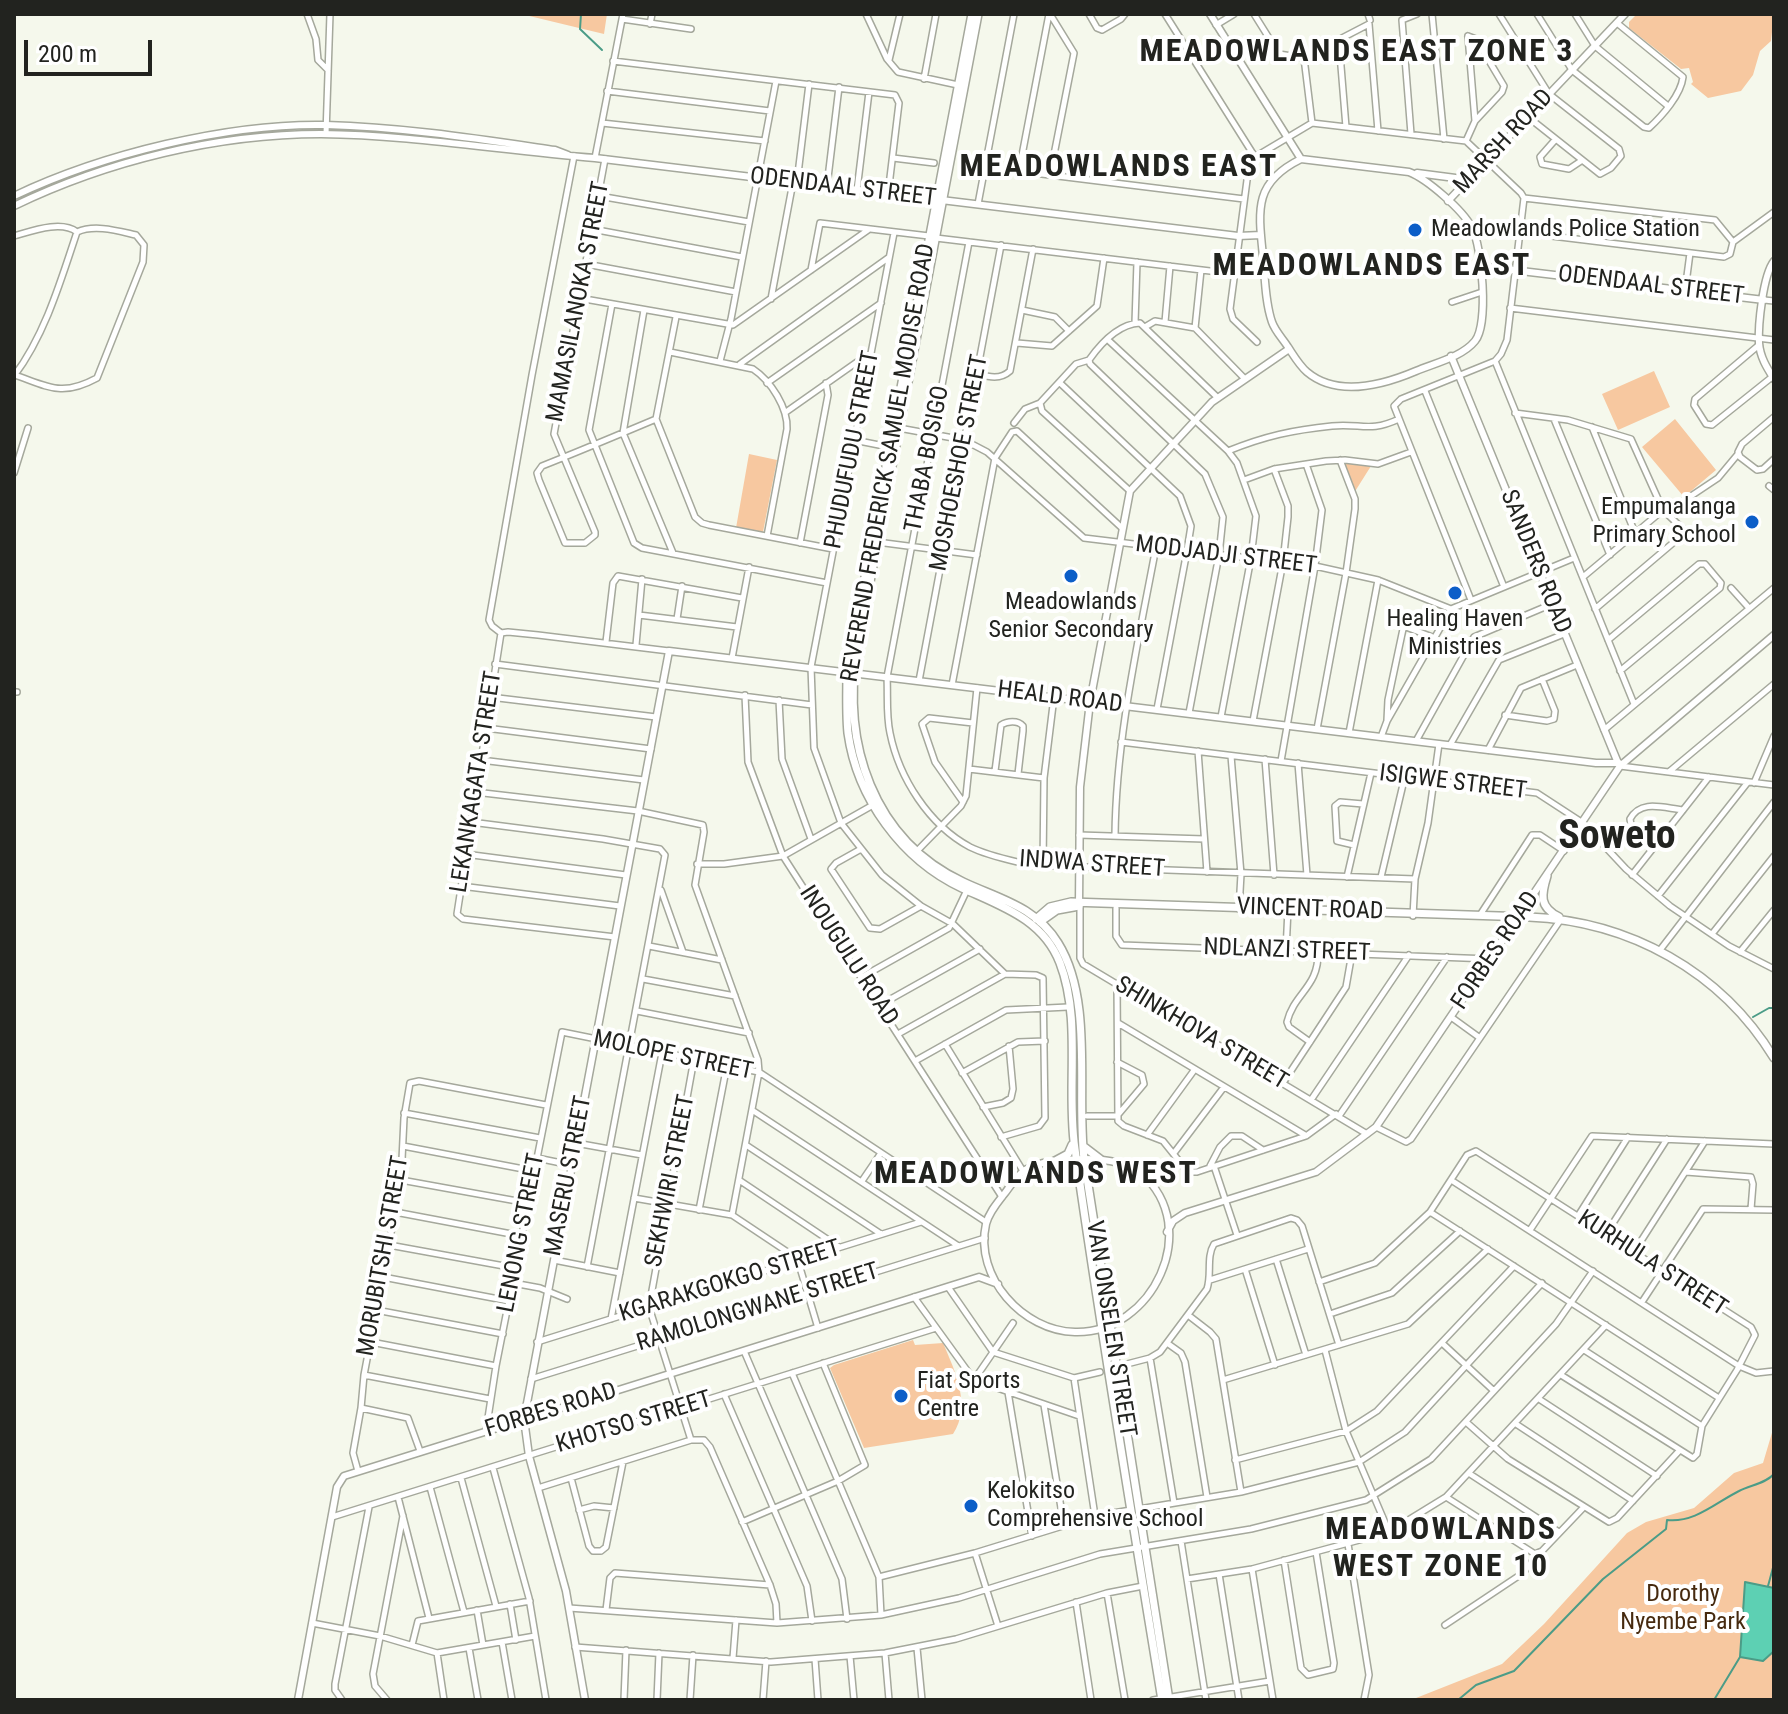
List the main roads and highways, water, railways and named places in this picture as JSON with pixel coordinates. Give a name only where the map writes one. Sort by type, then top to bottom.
[{"type":"main road","name":"REVEREND FREDERICK SAMUEL MODISE ROAD","points":[[939,200],[958,85],[975,14]]},
{"type":"main road","name":"REVEREND FREDERICK SAMUEL MODISE ROAD","points":[[975,14],[889,447],[850,672],[850,741],[873,805],[919,860],[967,890],[1036,922]]},
{"type":"main road","name":"REVEREND FREDERICK SAMUEL MODISE ROAD","points":[[932,237],[899,428],[850,672],[854,726],[862,764],[880,806],[917,851],[955,878],[1023,907],[1036,922]]},
{"type":"main road","points":[[1547,876],[1542,895],[1544,906],[1561,920]]},
{"type":"main road","name":"VINCENT ROAD","points":[[1023,907],[1053,909],[1080,904],[1288,910],[1561,920],[1594,925],[1660,950],[1692,970],[1726,997],[1748,1021],[1774,1058]]},
{"type":"main road","name":"VINCENT ROAD","points":[[1080,904],[1116,908],[1239,909]]},
{"type":"main road","points":[[1036,922],[1053,909]]},
{"type":"main road","points":[[1051,932],[1053,909]]},
{"type":"main road","name":"VINCENT ROAD","points":[[1414,914],[1518,919]]},
{"type":"main road","name":"VAN ONSELEN STREET","points":[[1036,922],[1051,932],[1069,966],[1079,1017],[1080,1160]]},
{"type":"main road","name":"VAN ONSELEN STREET","points":[[1036,922],[1061,966],[1068,1007],[1073,1138],[1080,1160],[1163,1699]]},
{"type":"main road","points":[[1055,1161],[1068,1154],[1073,1138]]},
{"type":"main road","points":[[1082,1144],[1091,1155],[1100,1159]]},
{"type":"main road","name":"VAN ONSELEN STREET","points":[[1140,1548],[1143,1586],[1163,1699]]},
{"type":"waterway","points":[[581,14],[580,29],[602,50]]},
{"type":"waterway","points":[[1753,1017],[1774,1008]]},
{"type":"waterway","points":[[1458,1700],[1476,1685],[1514,1671],[1603,1579],[1666,1529],[1667,1520],[1696,1515],[1774,1474]]},
{"type":"waterway","points":[[1768,1586],[1774,1564]]},
{"type":"waterway","points":[[1714,1700],[1740,1657]]},
{"type":"place","name":"Meadowlands Police Station","points":[[1415,230]]},
{"type":"place","name":"Empumalanga Primary School","points":[[1752,522]]},
{"type":"place","name":"Meadowlands Senior Secondary","points":[[1071,576]]},
{"type":"place","name":"Healing Haven Ministries","points":[[1455,593]]},
{"type":"place","name":"Fiat Sports Centre","points":[[901,1396]]},
{"type":"place","name":"Kelokitso Comprehensive School","points":[[971,1506]]},
{"type":"district","name":"MEADOWLANDS EAST ZONE 3","points":[[1357,53]]},
{"type":"district","name":"MEADOWLANDS EAST","points":[[1119,168]]},
{"type":"district","name":"MEADOWLANDS EAST","points":[[1372,267]]},
{"type":"district","name":"Soweto","points":[[1617,838]]},
{"type":"district","name":"MEADOWLANDS WEST","points":[[1036,1175]]},
{"type":"district","name":"MEADOWLANDS WEST ZONE 10","points":[[1441,1550]]},
{"type":"park label","name":"Dorothy Nyembe Park","points":[[1683,1609]]}]
